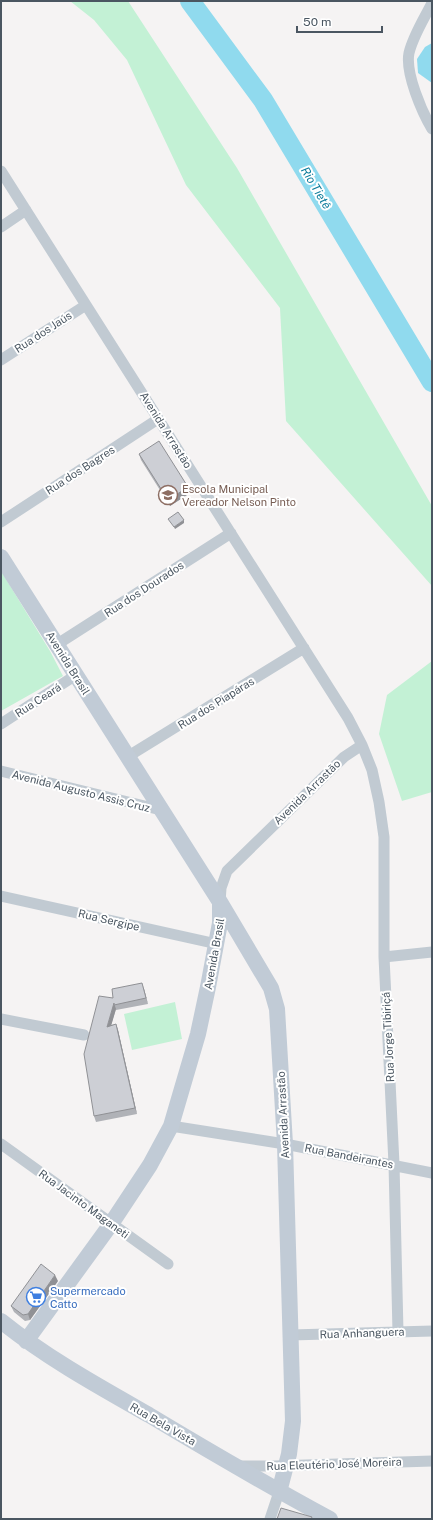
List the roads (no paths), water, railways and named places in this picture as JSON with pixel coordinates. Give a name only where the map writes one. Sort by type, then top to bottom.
[{"type":"street","points":[[432,3],[414,39],[409,54],[409,66],[418,98],[425,117],[432,129]]},
{"type":"street","name":"Avenida Arrastão","points":[[1,171],[304,648],[348,718],[362,745],[344,757],[227,871],[221,888],[220,902],[271,988],[277,1009],[285,1144],[292,1335],[293,1421],[289,1454],[279,1492]]},
{"type":"street","points":[[1,226],[26,210]]},
{"type":"street","name":"Rua dos Jaús","points":[[1,360],[86,305]]},
{"type":"street","name":"Rua dos Bagres","points":[[1,522],[158,419]]},
{"type":"street","name":"Rua dos Dourados","points":[[56,645],[231,533]]},
{"type":"street","name":"Avenida Brasil","points":[[1,557],[220,902],[220,923],[217,944],[198,1034],[171,1126],[150,1165],[111,1224],[26,1341]]},
{"type":"street","name":"Rua dos Piapáras","points":[[128,757],[304,648]]},
{"type":"street","name":"Rua Ceará","points":[[1,724],[76,676]]},
{"type":"street","name":"Rua Jorge Tibiriçá","points":[[362,745],[372,770],[379,802],[384,837],[384,957],[394,1164],[398,1332]]},
{"type":"street","name":"Avenida Augusto Assis Cruz","points":[[1,771],[161,810]]},
{"type":"street","name":"Rua Sergipe","points":[[1,896],[217,944]]},
{"type":"street","points":[[384,957],[432,952]]},
{"type":"street","points":[[1,1019],[84,1035]]},
{"type":"street","name":"Rua Bandeirantes","points":[[171,1126],[285,1144],[394,1164],[432,1173]]},
{"type":"street","name":"Rua Jacinto Maganeti","points":[[1,1144],[168,1264]]},
{"type":"street","name":"Rua Bela Vista","points":[[1,1321],[26,1341],[62,1364],[279,1492],[330,1519]]},
{"type":"street","name":"Rua Anhanguera","points":[[292,1335],[432,1331]]},
{"type":"street","name":"Rua Eleutério José Moreira","points":[[236,1466],[286,1466],[432,1461]]},
{"type":"street","points":[[270,1519],[279,1492]]},
{"type":"water","points":[[432,43],[432,83],[418,73],[417,59],[425,47]]},
{"type":"waterway","name":"Rio Tietê","points":[[190,1],[263,100],[432,382]]},
{"type":"place","name":"Escola Municipal Vereador Nelson Pinto","points":[[168,495]]},
{"type":"place","name":"Supermercado Catto","points":[[36,1297]]}]
